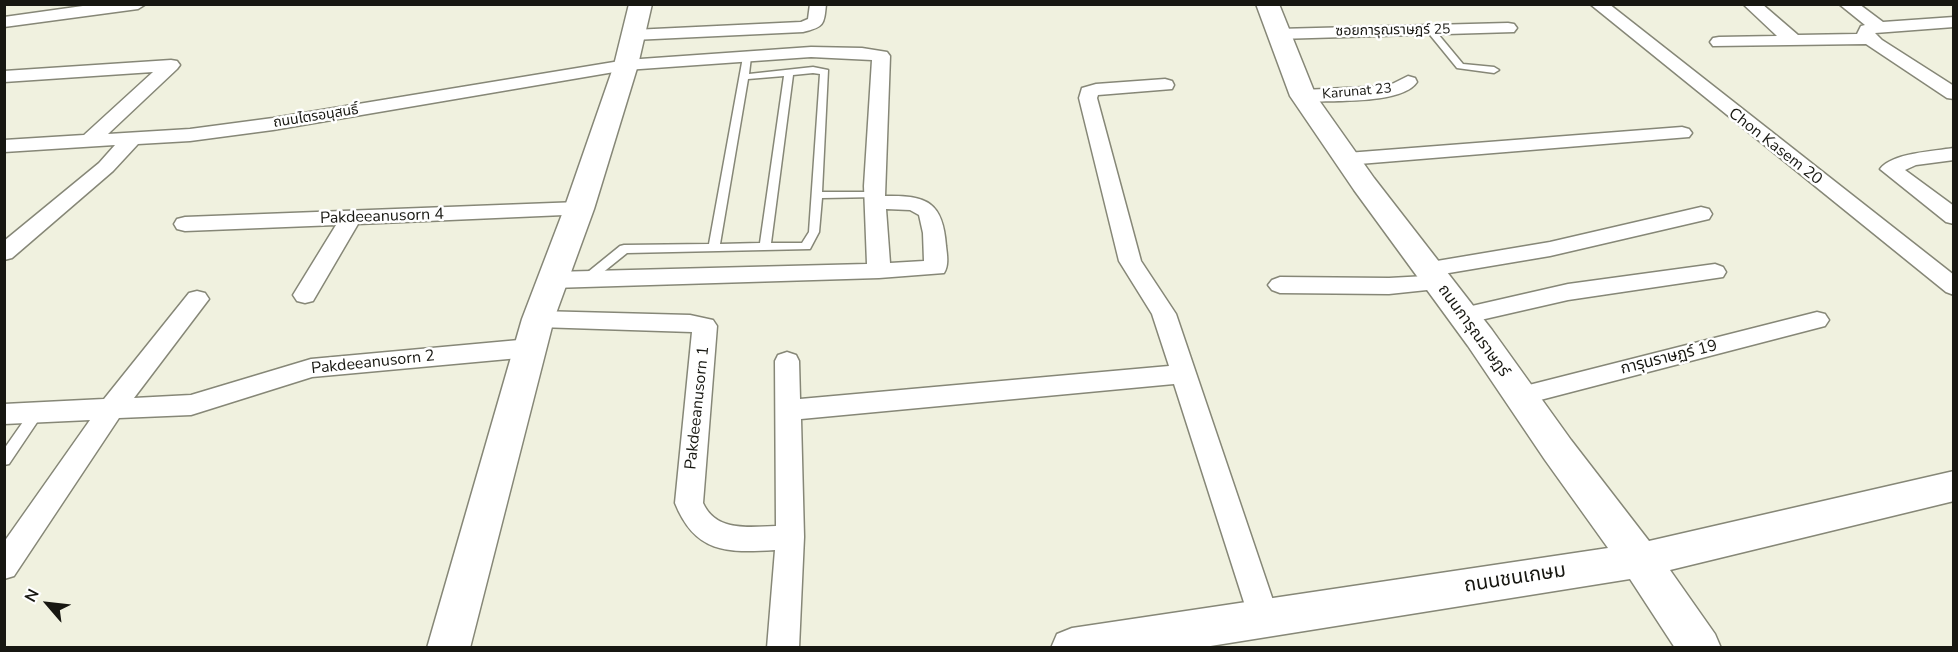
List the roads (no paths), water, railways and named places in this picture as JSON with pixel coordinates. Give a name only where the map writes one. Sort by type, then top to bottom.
[{"type":"street","points":[[4,22],[138,4]]},
{"type":"street","points":[[633,35],[803,27],[816,22],[818,4]]},
{"type":"street","name":"Chon Kasem 20","points":[[1598,4],[1953,287]]},
{"type":"street","points":[[1751,4],[1794,40]]},
{"type":"street","points":[[1847,4],[1875,33],[1953,94]]},
{"type":"street","name":"ซอยการุณราษฎร์ 25","points":[[1272,19],[1430,30],[1508,28]]},
{"type":"street","name":"ถนนการุณราษฏร์","points":[[1272,19],[1304,96],[1347,159],[1640,560],[1700,648]]},
{"type":"street","points":[[1719,42],[1794,40],[1875,33],[1953,22]]},
{"type":"street","points":[[633,35],[747,57],[811,52],[862,53],[881,56],[875,199],[879,271]]},
{"type":"street","points":[[448,648],[534,333],[579,209],[633,35]]},
{"type":"street","name":"ถนนไตรอนุสนธิ์","points":[[4,146],[190,135],[273,124],[633,35]]},
{"type":"street","points":[[4,77],[171,65],[88,142]]},
{"type":"street","name":"Karunat 23","points":[[1304,96],[1392,91],[1408,82]]},
{"type":"street","points":[[1165,85],[1096,90],[1089,92],[1088,98],[1130,261],[1164,314],[1264,618]]},
{"type":"street","points":[[1347,159],[1682,133]]},
{"type":"street","points":[[4,253],[106,167],[132,139]]},
{"type":"street","points":[[1953,154],[1912,160],[1890,169],[1953,217]]},
{"type":"street","points":[[552,280],[936,268],[932,214],[921,204],[910,201],[875,199]]},
{"type":"street","name":"Pakdeeanusorn 4","points":[[185,225],[579,209]]},
{"type":"street","points":[[1280,285],[1389,286],[1701,214]]},
{"type":"street","points":[[305,295],[351,218]]},
{"type":"street","points":[[1463,316],[1568,292],[1715,272]]},
{"type":"street","points":[[4,567],[112,408],[197,299]]},
{"type":"street","name":"การุนราษฏร์ 19","points":[[1521,396],[1817,320]]},
{"type":"street","name":"Pakdeeanusorn 1","points":[[534,333],[690,323],[705,326],[689,503],[693,517],[702,528],[718,536],[790,537]]},
{"type":"street","name":"Pakdeeanusorn 2","points":[[4,414],[191,405],[311,368],[534,333]]},
{"type":"street","points":[[783,648],[790,537],[787,361]]},
{"type":"street","points":[[788,410],[1184,374]]},
{"type":"street","name":"ถนนชนเกษม","points":[[1072,648],[1640,560],[1953,486]]},
{"type":"lane","points":[[1430,30],[1460,66],[1494,70]]},
{"type":"lane","points":[[714,248],[747,57]]},
{"type":"lane","points":[[587,279],[624,249],[806,246],[814,232],[825,72],[813,70],[744,76]]},
{"type":"lane","points":[[765,246],[789,72]]},
{"type":"lane","points":[[816,195],[875,199]]},
{"type":"lane","points":[[4,460],[38,412]]}]
